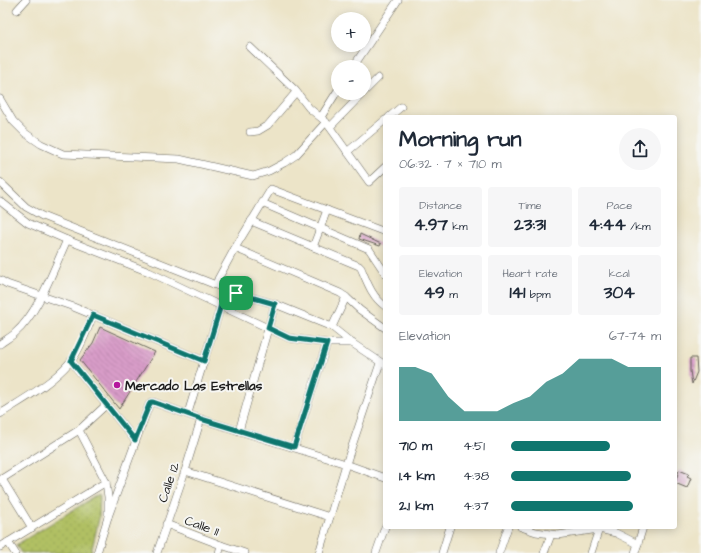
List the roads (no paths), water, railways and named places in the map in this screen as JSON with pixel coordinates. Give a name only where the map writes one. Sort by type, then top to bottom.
[{"type":"street","points":[[17,10],[26,0]]},
{"type":"street","points":[[358,60],[398,0]]},
{"type":"street","points":[[250,47],[296,92],[309,108],[326,122],[369,182],[383,169]]},
{"type":"street","points":[[371,85],[378,78]]},
{"type":"street","points":[[250,132],[258,132],[268,125],[296,92]]},
{"type":"street","points":[[0,99],[13,121],[25,133],[41,144],[64,154],[179,159],[253,176],[274,168],[296,155],[326,122],[353,100]]},
{"type":"street","points":[[326,122],[334,100]]},
{"type":"street","points":[[391,115],[401,107]]},
{"type":"street","points":[[347,152],[383,122]]},
{"type":"street","points":[[0,182],[26,206],[42,216],[236,293],[275,304],[332,327],[352,343],[383,364],[346,464],[319,553]]},
{"type":"street","points":[[216,285],[218,278],[234,248],[271,189],[383,231]]},
{"type":"street","points":[[0,201],[28,222],[67,240],[149,272],[289,338],[327,343],[352,343]]},
{"type":"street","points":[[262,203],[369,249],[383,270]]},
{"type":"street","points":[[313,247],[327,210]]},
{"type":"street","points":[[251,221],[362,268],[371,292],[383,305]]},
{"type":"street","points":[[0,344],[16,332],[28,318],[41,296],[67,240]]},
{"type":"street","points":[[234,248],[340,293],[383,327]]},
{"type":"street","points":[[0,280],[93,315],[204,361]]},
{"type":"street","points":[[188,413],[221,305],[228,297],[236,293]]},
{"type":"street","points":[[332,327],[346,297]]},
{"type":"street","points":[[240,431],[275,304]]},
{"type":"street","points":[[0,414],[29,396],[71,361],[93,315]]},
{"type":"street","points":[[294,447],[327,343]]},
{"type":"street","points":[[71,361],[135,440]]},
{"type":"street","points":[[97,553],[135,440],[151,402],[188,413],[201,419],[294,447],[383,477]]},
{"type":"street","points":[[32,528],[1,480],[79,430],[106,405]]},
{"type":"street","name":"Calle 12","points":[[157,553],[201,419]]},
{"type":"street","points":[[79,430],[106,482],[108,517]]},
{"type":"street","points":[[185,471],[330,517]]},
{"type":"street","points":[[0,547],[106,482]]},
{"type":"street","name":"Calle 11","points":[[166,524],[221,545],[219,553]]},
{"type":"street","points":[[376,553],[384,529]]},
{"type":"street","points":[[442,553],[449,529]]},
{"type":"street","points":[[499,553],[507,529]]},
{"type":"street","points":[[527,529],[550,535],[599,529],[616,533],[638,544]]},
{"type":"street","points":[[591,553],[599,529]]},
{"type":"street","points":[[635,553],[642,529]]},
{"type":"street","points":[[544,553],[550,535]]},
{"type":"street","points":[[8,542],[15,553]]},
{"type":"street","points":[[221,545],[245,553]]},
{"type":"place","name":"Mercado Las Estrellas","points":[[117,385]]}]
